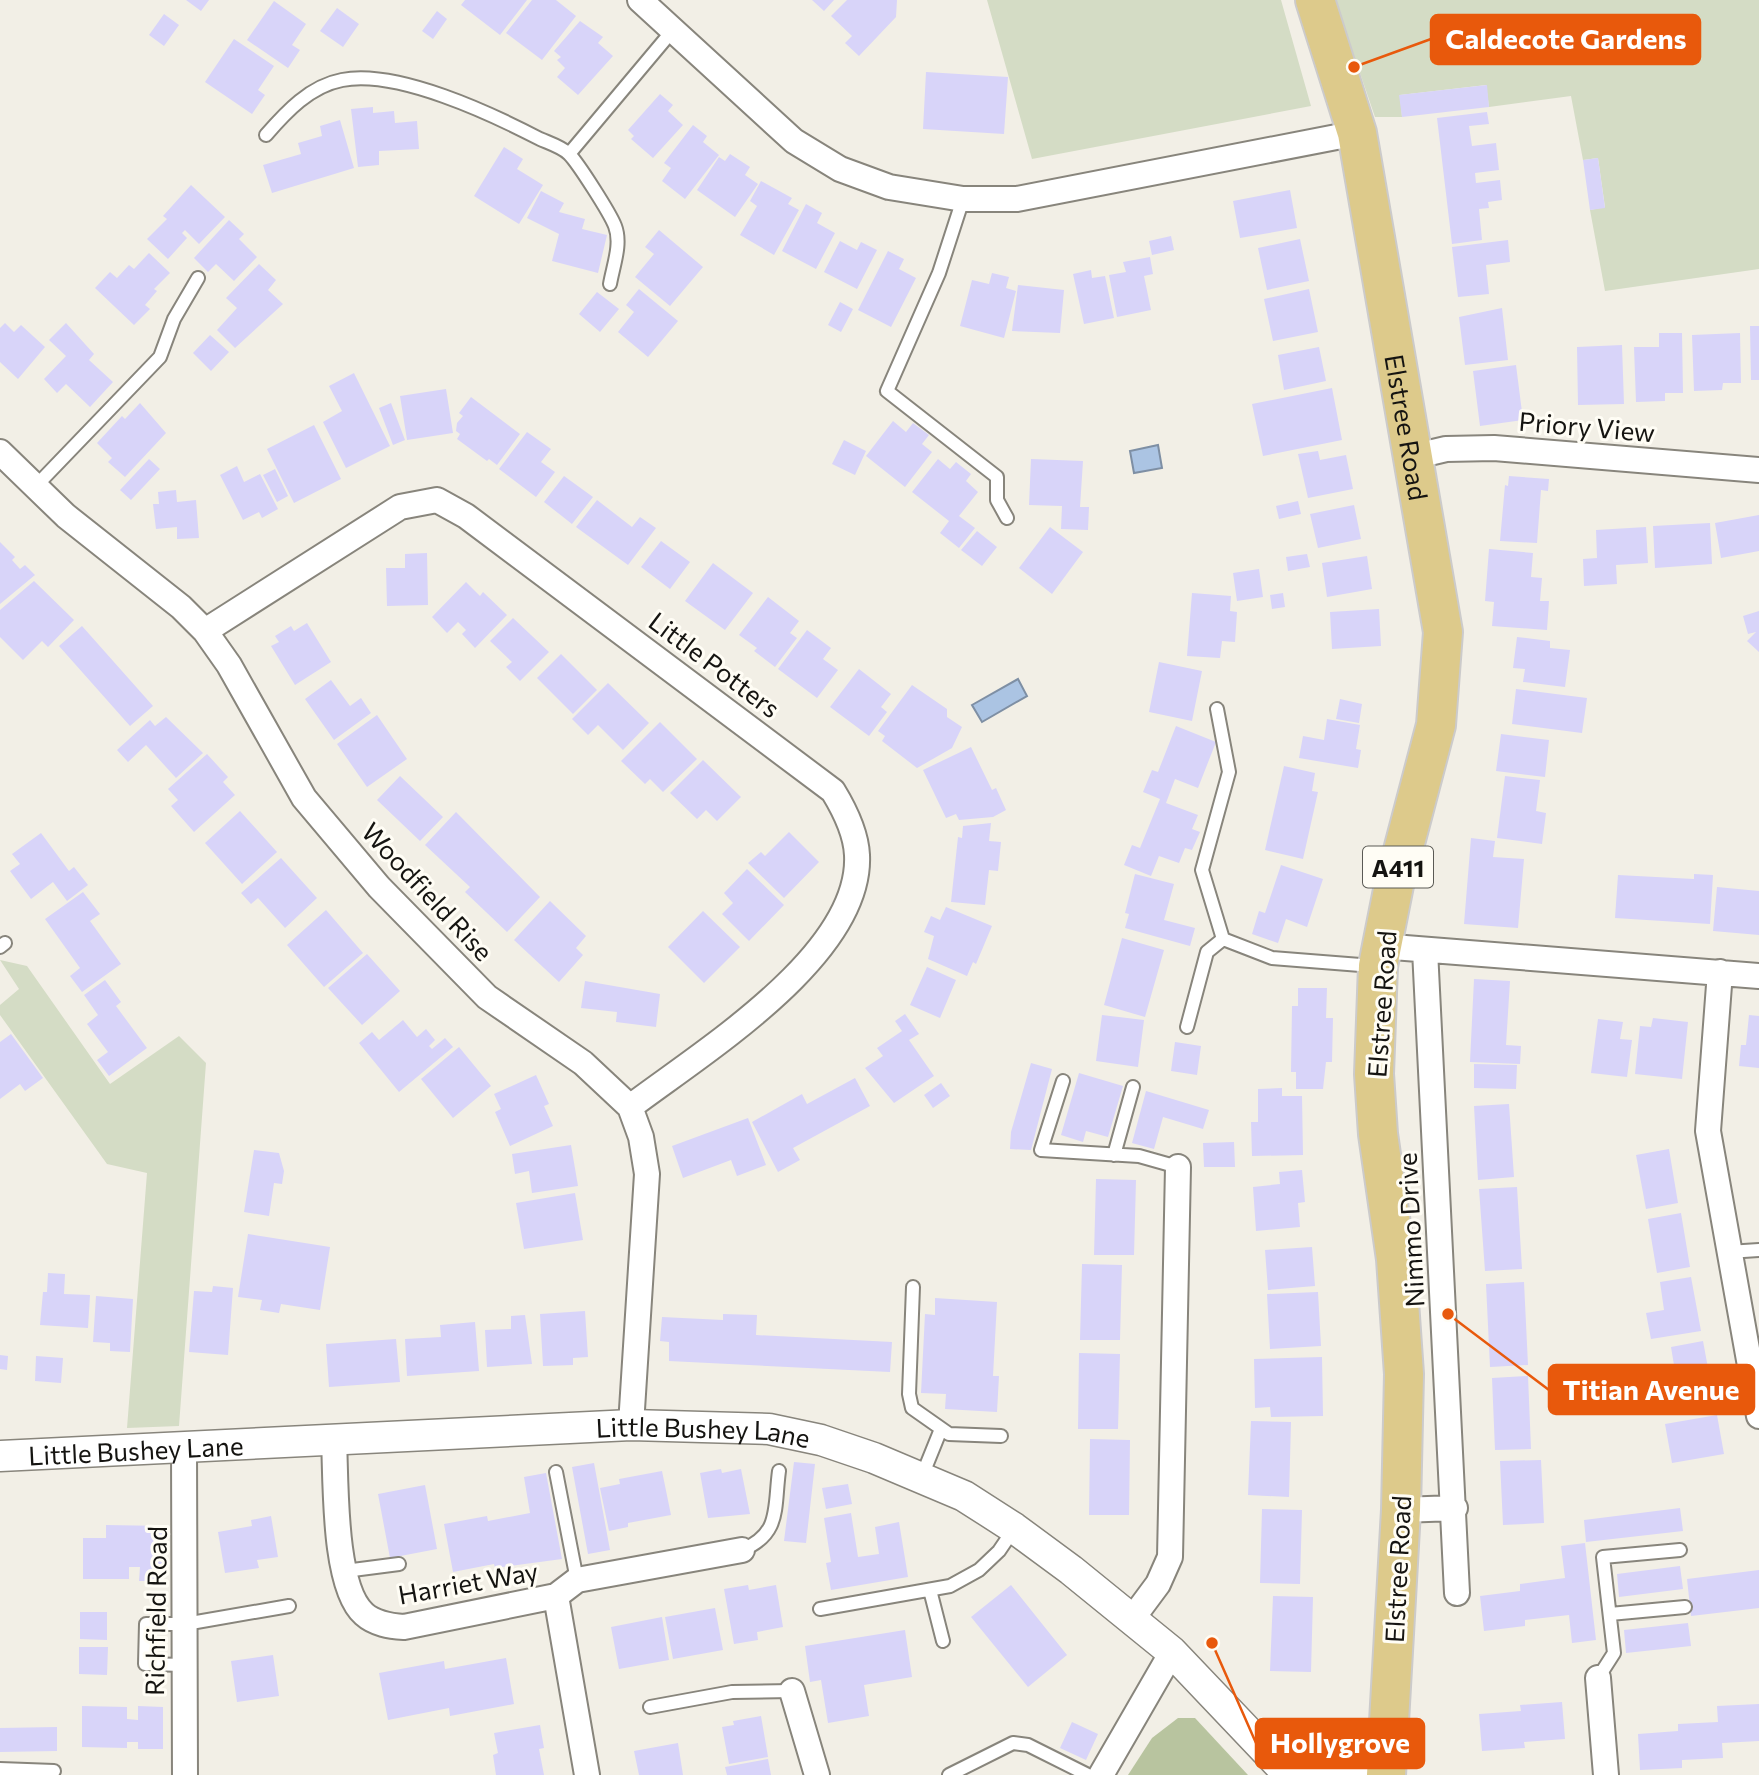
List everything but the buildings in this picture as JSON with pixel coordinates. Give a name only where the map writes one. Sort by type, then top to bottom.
[{"type":"main road","name":"Elstree Road","points":[[1315,0],[1357,134],[1443,632],[1436,725],[1379,956],[1374,1074],[1378,1134],[1395,1259],[1404,1374],[1401,1510],[1386,1762]]},
{"type":"street","points":[[640,0],[794,141],[829,162],[889,187],[963,199],[1017,199],[1072,191],[1357,134]]},
{"type":"street","name":"Priory View","points":[[1412,457],[1446,449],[1494,448],[1759,470]]},
{"type":"street","name":"Woodfield Rise","points":[[0,452],[66,516],[181,607],[205,631],[229,665],[304,799],[379,887],[487,997],[583,1063],[630,1107],[641,1137],[647,1174],[631,1425]]},
{"type":"street","name":"Little Potters","points":[[205,631],[400,508],[437,500],[466,516],[833,791],[850,828],[857,854],[849,902],[840,922],[803,968],[751,1016],[630,1107]]},
{"type":"street","points":[[1379,956],[1425,950],[1759,976]]},
{"type":"street","name":"Nimmo Drive","points":[[1425,950],[1455,1508],[1457,1592]]},
{"type":"street","points":[[1720,972],[1707,1130],[1727,1252],[1753,1360],[1759,1416]]},
{"type":"street","points":[[1132,1619],[1157,1584],[1170,1557],[1178,1167]]},
{"type":"street","name":"Little Bushey Lane","points":[[0,1456],[631,1425],[769,1429],[821,1440],[922,1476],[964,1496],[1014,1528],[1172,1652],[1288,1773]]},
{"type":"street","name":"Harriet Way","points":[[334,1439],[338,1521],[347,1588],[364,1614],[388,1626],[404,1627],[556,1596],[577,1580],[742,1550]]},
{"type":"street","name":"Richfield Road","points":[[184,1447],[185,1775]]},
{"type":"street","points":[[1401,1510],[1455,1508]]},
{"type":"street","name":"Harriet Way","points":[[556,1596],[587,1775]]},
{"type":"street","points":[[1101,1775],[1148,1688],[1172,1652]]},
{"type":"street","points":[[1598,1678],[1606,1775]]},
{"type":"street","points":[[792,1690],[817,1775]]},
{"type":"street","points":[[1288,1773],[1338,1773],[1362,1765],[1386,1762]]},
{"type":"lane","points":[[569,154],[673,30]]},
{"type":"lane","points":[[265,135],[289,109],[312,93],[341,80],[363,78],[458,101],[507,121],[569,154],[615,227],[618,243],[610,284]]},
{"type":"lane","points":[[963,199],[939,273],[887,391],[997,477],[997,500],[1007,518]]},
{"type":"lane","points":[[35,487],[160,357],[174,319],[198,278]]},
{"type":"lane","points":[[1217,709],[1229,772],[1202,870],[1223,939]]},
{"type":"lane","points":[[1223,939],[1272,958],[1379,956]]},
{"type":"lane","points":[[1187,1027],[1208,952],[1223,939]]},
{"type":"lane","points":[[1063,1081],[1041,1150],[1139,1156],[1178,1167]]},
{"type":"lane","points":[[1114,1155],[1133,1087]]},
{"type":"lane","points":[[1727,1252],[1759,1250]]},
{"type":"lane","points":[[913,1287],[909,1394],[912,1408],[949,1434],[1001,1436]]},
{"type":"lane","points":[[922,1476],[941,1429]]},
{"type":"lane","points":[[742,1550],[757,1544],[771,1528],[779,1471]]},
{"type":"lane","points":[[556,1472],[577,1580]]},
{"type":"lane","points":[[820,1609],[950,1586],[979,1570],[999,1551],[1014,1528]]},
{"type":"lane","points":[[1598,1678],[1614,1653],[1603,1557],[1680,1550]]},
{"type":"lane","points":[[345,1572],[399,1564]]},
{"type":"lane","points":[[930,1590],[943,1641]]},
{"type":"lane","points":[[184,1665],[145,1664],[146,1624],[185,1624],[289,1606]]},
{"type":"lane","points":[[1610,1615],[1685,1606]]},
{"type":"lane","points":[[650,1707],[732,1692],[792,1690]]},
{"type":"lane","points":[[949,1774],[1013,1743],[1028,1745],[1088,1775]]},
{"type":"lane","points":[[0,1769],[54,1770]]},
{"type":"green space","points":[[987,0],[1281,0],[1311,106],[1032,159]]},
{"type":"green space","points":[[1335,0],[1759,0],[1759,269],[1605,291],[1590,210],[1605,207],[1598,158],[1583,160],[1571,96],[1489,107],[1486,85],[1400,95],[1402,117],[1375,117]]},
{"type":"green space","points":[[0,960],[27,966],[110,1084],[179,1036],[206,1063],[179,1426],[127,1428],[147,1173],[107,1164],[0,1015],[0,1005],[19,989]]},
{"type":"green space","points":[[1178,1718],[1195,1718],[1248,1775],[1128,1775],[1152,1738]]},
{"type":"water","points":[[1158,445],[1162,468],[1134,473],[1130,451]]},
{"type":"water","points":[[1018,679],[1027,696],[982,722],[972,705]]},
{"type":"place","name":"Caldecote Gardens","points":[[1354,67]]},
{"type":"place","name":"Titian Avenue","points":[[1448,1314]]},
{"type":"place","name":"Hollygrove","points":[[1212,1643]]}]
